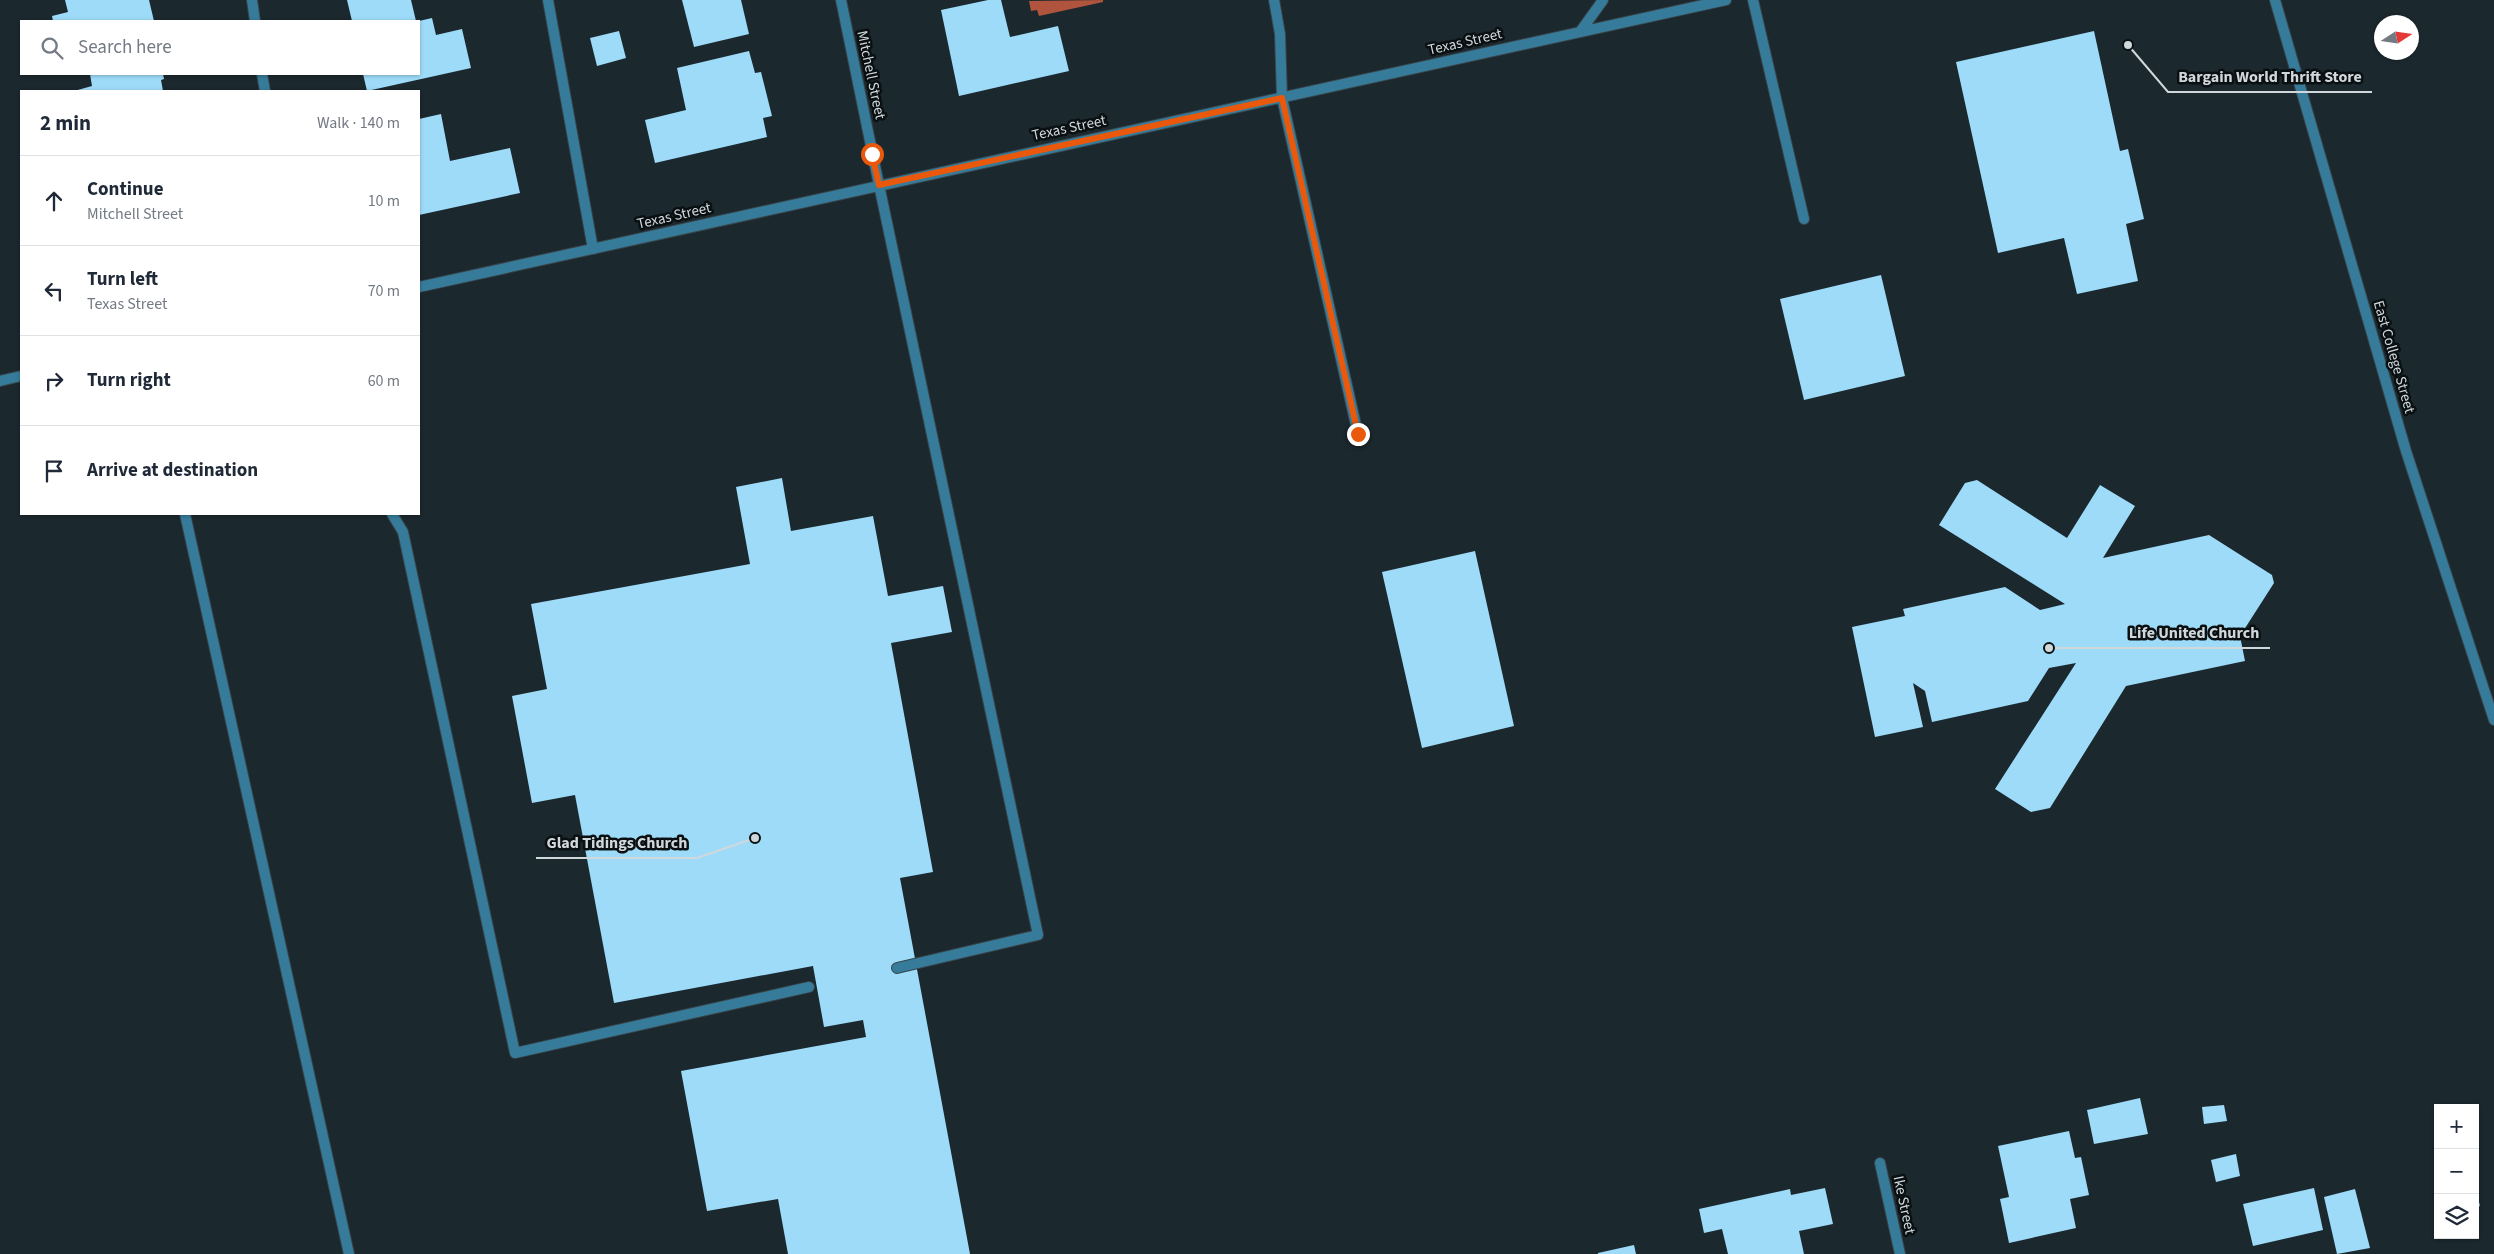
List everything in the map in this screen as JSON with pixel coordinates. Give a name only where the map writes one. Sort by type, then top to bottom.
[{"type":"street","points":[[252,0],[255,20]]},
{"type":"street","points":[[548,0],[593,249]]},
{"type":"street","name":"Mitchell Street","points":[[841,0],[1038,935],[897,968]]},
{"type":"street","points":[[1274,0],[1280,34],[1282,98],[1358,434]]},
{"type":"street","points":[[1580,32],[1603,0]]},
{"type":"street","name":"Texas Street","points":[[420,287],[1726,0]]},
{"type":"street","points":[[1753,0],[1804,219]]},
{"type":"street","name":"East College Street","points":[[2275,0],[2406,451],[2494,720]]},
{"type":"street","points":[[262,75],[265,90]]},
{"type":"street","points":[[0,381],[20,376]]},
{"type":"street","points":[[185,515],[349,1254]]},
{"type":"street","points":[[393,515],[403,532],[515,1053],[809,987]]},
{"type":"street","name":"Ike Street","points":[[1880,1163],[1900,1254]]},
{"type":"shaded area","points":[[1103,0],[1103,2],[1039,16],[1037,10],[1031,11],[1029,1]]},
{"type":"building","points":[[65,0],[149,0],[154,20],[53,20],[52,16],[68,12]]},
{"type":"building","points":[[347,0],[411,0],[416,20],[352,20]]},
{"type":"building","points":[[682,0],[741,0],[749,34],[694,47]]},
{"type":"building","points":[[988,0],[1001,0],[1010,37],[1058,26],[1069,71],[959,96],[941,10]]},
{"type":"building","points":[[432,18],[436,35],[462,29],[471,68],[367,90],[363,75],[420,75],[420,21]]},
{"type":"building","points":[[619,31],[626,58],[597,66],[590,38]]},
{"type":"building","points":[[2094,31],[2120,151],[2128,149],[2144,219],[2126,224],[2138,281],[2077,294],[2064,238],[1998,253],[1956,62]]},
{"type":"building","points":[[749,51],[755,73],[761,72],[772,116],[763,118],[767,137],[655,163],[645,120],[686,110],[677,68]]},
{"type":"building","points":[[90,75],[163,75],[164,79],[161,80],[163,90],[78,90],[92,86]]},
{"type":"building","points":[[441,114],[450,161],[510,148],[520,193],[420,215],[420,119]]},
{"type":"building","points":[[1881,275],[1905,376],[1804,400],[1780,299]]},
{"type":"building","points":[[782,478],[791,531],[873,516],[888,596],[943,586],[952,632],[891,643],[933,872],[900,878],[970,1254],[788,1254],[778,1199],[707,1211],[681,1071],[866,1037],[863,1020],[824,1027],[813,966],[614,1003],[575,795],[532,803],[512,696],[547,689],[531,604],[750,564],[736,487]]},
{"type":"building","points":[[1977,480],[2067,538],[2100,485],[2135,506],[2103,558],[2209,535],[2272,575],[2274,583],[2240,636],[2245,661],[2126,686],[2050,808],[2031,812],[1995,789],[2076,663],[2049,668],[2028,701],[1932,722],[1925,691],[1913,683],[1923,727],[1875,737],[1852,627],[1905,616],[1903,609],[2005,587],[2040,610],[2065,604],[1939,525],[1965,483]]},
{"type":"building","points":[[1475,551],[1514,726],[1422,748],[1382,572]]},
{"type":"building","points":[[2140,1098],[2148,1134],[2094,1144],[2087,1110]]},
{"type":"building","points":[[2224,1105],[2227,1121],[2204,1124],[2202,1107]]},
{"type":"building","points":[[2069,1131],[2075,1158],[2081,1157],[2089,1195],[2070,1199],[2076,1228],[2009,1243],[2000,1199],[2009,1197],[1998,1146]]},
{"type":"building","points":[[2236,1154],[2240,1176],[2216,1182],[2211,1160]]},
{"type":"building","points":[[1825,1188],[1833,1224],[1799,1231],[1804,1254],[1728,1254],[1722,1229],[1704,1233],[1699,1209],[1790,1189],[1791,1195]]},
{"type":"building","points":[[2314,1188],[2323,1230],[2253,1246],[2243,1204]]},
{"type":"building","points":[[2355,1189],[2370,1248],[2337,1254],[2324,1197]]},
{"type":"building","points":[[1634,1245],[1636,1254],[1598,1254],[1598,1253]]},
{"type":"place","name":"Bargain World Thrift Store","points":[[2128,45]]},
{"type":"place","name":"Life United Church","points":[[2049,648]]},
{"type":"place","name":"Glad Tidings Church","points":[[755,838]]},
{"type":"route","points":[[872,154],[879,185],[1282,98],[1358,434]]}]
